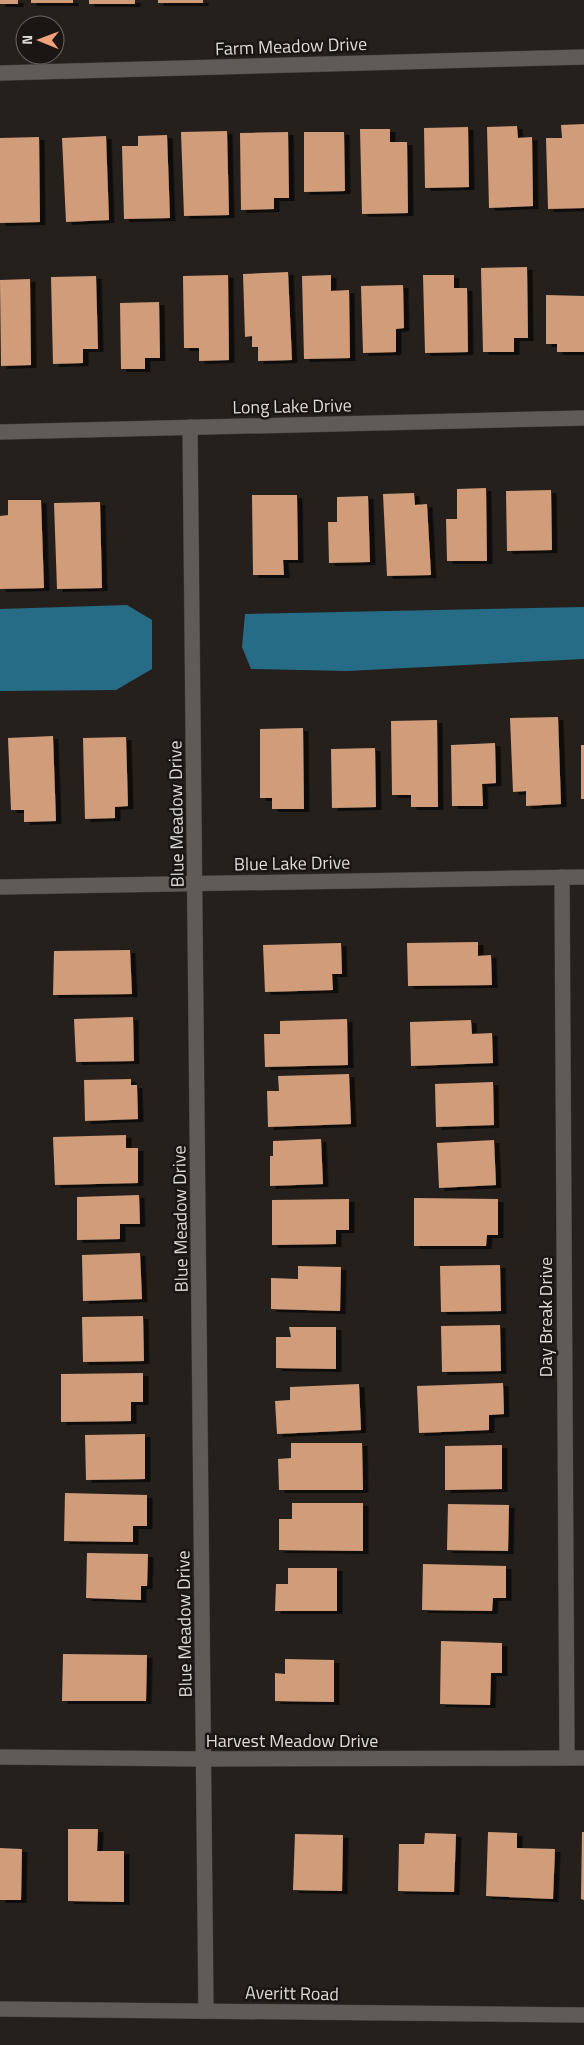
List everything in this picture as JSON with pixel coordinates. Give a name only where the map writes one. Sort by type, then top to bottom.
[{"type":"street","name":"Farm Meadow Drive","points":[[0,73],[584,57]]},
{"type":"street","name":"Long Lake Drive","points":[[0,432],[584,418]]},
{"type":"street","name":"Blue Meadow Drive","points":[[190,427],[206,2011]]},
{"type":"street","name":"Blue Lake Drive","points":[[0,887],[584,876]]},
{"type":"street","name":"Day Break Drive","points":[[562,877],[566,1758]]},
{"type":"street","name":"Harvest Meadow Drive","points":[[0,1757],[204,1759],[584,1758]]},
{"type":"street","name":"Averitt Road","points":[[0,2009],[584,2015]]},
{"type":"water","points":[[127,605],[152,620],[152,669],[116,690],[0,691],[0,609]]},
{"type":"water","points":[[584,607],[584,659],[347,671],[251,669],[242,647],[245,614]]},
{"type":"building","points":[[0,0],[18,0],[18,4],[0,4]]},
{"type":"building","points":[[31,0],[73,0],[73,3],[31,3]]},
{"type":"building","points":[[89,0],[135,0],[135,4],[89,4]]},
{"type":"building","points":[[158,0],[203,0],[203,3],[158,3]]},
{"type":"building","points":[[584,124],[584,208],[548,209],[546,138],[562,138],[561,125]]},
{"type":"building","points":[[517,126],[518,138],[532,137],[533,206],[489,208],[487,127]]},
{"type":"building","points":[[468,127],[469,187],[425,188],[424,128]]},
{"type":"building","points":[[360,129],[390,129],[390,142],[407,142],[408,213],[362,214]]},
{"type":"building","points":[[227,131],[229,215],[184,216],[181,132]]},
{"type":"building","points":[[288,132],[289,198],[274,198],[274,209],[241,210],[240,133]]},
{"type":"building","points":[[304,132],[344,132],[345,191],[304,192]]},
{"type":"building","points":[[167,135],[170,218],[124,219],[122,146],[138,146],[138,136]]},
{"type":"building","points":[[106,136],[109,220],[66,222],[62,138]]},
{"type":"building","points":[[39,137],[40,222],[0,223],[0,138]]},
{"type":"building","points":[[527,267],[528,338],[514,338],[514,352],[483,352],[481,268]]},
{"type":"building","points":[[288,272],[292,360],[258,361],[258,347],[252,347],[252,336],[245,337],[243,274]]},
{"type":"building","points":[[228,275],[229,360],[199,361],[199,348],[184,348],[183,276]]},
{"type":"building","points":[[331,275],[331,291],[349,290],[350,358],[304,359],[302,276]]},
{"type":"building","points":[[423,275],[454,275],[454,288],[467,288],[468,352],[425,353]]},
{"type":"building","points":[[96,276],[98,349],[83,349],[83,363],[53,364],[51,277]]},
{"type":"building","points":[[30,279],[31,365],[1,366],[0,280]]},
{"type":"building","points":[[403,285],[404,328],[396,329],[396,352],[363,353],[361,286]]},
{"type":"building","points":[[546,295],[584,296],[584,352],[557,352],[557,344],[546,344]]},
{"type":"building","points":[[159,302],[160,358],[145,358],[145,369],[121,369],[120,303]]},
{"type":"building","points":[[486,488],[487,561],[447,561],[446,519],[457,519],[457,489]]},
{"type":"building","points":[[551,490],[552,550],[507,551],[506,491]]},
{"type":"building","points":[[414,493],[415,505],[427,504],[431,575],[387,576],[383,494]]},
{"type":"building","points":[[252,495],[297,495],[298,560],[283,560],[284,575],[253,575]]},
{"type":"building","points":[[368,496],[370,562],[329,563],[328,522],[337,522],[337,497]]},
{"type":"building","points":[[8,500],[41,500],[44,588],[0,589],[0,516],[8,515]]},
{"type":"building","points":[[100,502],[102,588],[57,589],[54,503]]},
{"type":"building","points":[[558,717],[561,804],[526,806],[526,791],[513,792],[510,718]]},
{"type":"building","points":[[437,720],[438,807],[411,807],[411,795],[392,795],[391,721]]},
{"type":"building","points":[[303,728],[304,809],[272,809],[272,798],[260,798],[260,729]]},
{"type":"building","points":[[53,736],[56,821],[24,822],[24,810],[11,810],[8,738]]},
{"type":"building","points":[[126,737],[128,806],[115,807],[115,818],[85,819],[83,738]]},
{"type":"building","points":[[495,743],[496,783],[482,784],[483,806],[452,806],[451,745]]},
{"type":"building","points":[[581,745],[584,745],[584,799],[581,799]]},
{"type":"building","points":[[375,748],[376,807],[332,808],[331,749]]},
{"type":"building","points":[[478,942],[478,956],[491,955],[492,985],[408,986],[407,943]]},
{"type":"building","points":[[341,943],[342,974],[332,974],[333,990],[265,992],[263,945]]},
{"type":"building","points":[[130,950],[132,994],[53,995],[54,951]]},
{"type":"building","points":[[133,1017],[134,1061],[76,1062],[74,1019]]},
{"type":"building","points":[[347,1019],[348,1065],[265,1067],[264,1034],[280,1034],[280,1021]]},
{"type":"building","points":[[471,1020],[472,1034],[492,1033],[493,1063],[411,1066],[410,1022]]},
{"type":"building","points":[[349,1074],[351,1124],[268,1127],[267,1091],[279,1091],[278,1076]]},
{"type":"building","points":[[131,1079],[131,1085],[137,1085],[138,1119],[85,1121],[84,1080]]},
{"type":"building","points":[[493,1082],[494,1125],[436,1127],[435,1084]]},
{"type":"building","points":[[126,1135],[126,1148],[138,1148],[138,1183],[55,1185],[53,1137]]},
{"type":"building","points":[[321,1139],[323,1184],[270,1186],[270,1156],[273,1156],[273,1141]]},
{"type":"building","points":[[494,1140],[496,1185],[439,1188],[437,1143]]},
{"type":"building","points":[[139,1195],[140,1224],[120,1224],[120,1239],[77,1240],[77,1197]]},
{"type":"building","points":[[414,1198],[498,1199],[498,1235],[487,1235],[486,1246],[414,1246]]},
{"type":"building","points":[[349,1199],[349,1230],[336,1230],[336,1244],[272,1245],[272,1200]]},
{"type":"building","points":[[140,1253],[142,1299],[83,1301],[82,1255]]},
{"type":"building","points":[[500,1265],[501,1311],[441,1312],[440,1266]]},
{"type":"building","points":[[298,1266],[341,1267],[340,1311],[271,1309],[271,1278],[298,1279]]},
{"type":"building","points":[[143,1316],[144,1361],[83,1362],[82,1317]]},
{"type":"building","points":[[500,1325],[501,1371],[442,1372],[441,1326]]},
{"type":"building","points":[[289,1327],[336,1327],[336,1369],[276,1368],[276,1337],[291,1337]]},
{"type":"building","points":[[143,1373],[143,1402],[131,1402],[131,1421],[61,1422],[61,1374]]},
{"type":"building","points":[[503,1383],[504,1414],[489,1415],[489,1430],[419,1433],[417,1386]]},
{"type":"building","points":[[359,1384],[361,1430],[277,1434],[275,1401],[290,1400],[290,1387]]},
{"type":"building","points":[[145,1434],[145,1479],[86,1480],[85,1435]]},
{"type":"building","points":[[291,1443],[362,1443],[363,1490],[279,1490],[278,1459],[291,1458]]},
{"type":"building","points":[[502,1445],[502,1489],[445,1490],[445,1446]]},
{"type":"building","points":[[65,1493],[147,1495],[147,1526],[133,1526],[133,1542],[64,1541]]},
{"type":"building","points":[[292,1503],[363,1503],[363,1551],[279,1550],[279,1519],[292,1519]]},
{"type":"building","points":[[448,1504],[509,1505],[508,1551],[447,1550]]},
{"type":"building","points":[[87,1553],[148,1554],[147,1586],[141,1586],[141,1600],[86,1598]]},
{"type":"building","points":[[423,1564],[506,1566],[506,1598],[493,1598],[492,1611],[422,1610]]},
{"type":"building","points":[[288,1568],[337,1568],[337,1611],[275,1611],[276,1584],[288,1584]]},
{"type":"building","points":[[441,1641],[502,1643],[502,1673],[491,1673],[490,1705],[440,1704]]},
{"type":"building","points":[[63,1654],[147,1655],[146,1701],[62,1701]]},
{"type":"building","points":[[285,1659],[334,1660],[334,1702],[275,1701],[275,1673],[285,1674]]},
{"type":"building","points":[[68,1829],[98,1829],[97,1851],[124,1851],[124,1902],[68,1901]]},
{"type":"building","points":[[488,1832],[517,1833],[517,1848],[555,1849],[553,1899],[486,1896]]},
{"type":"building","points":[[582,1832],[584,1832],[584,1900],[581,1899]]},
{"type":"building","points":[[425,1833],[456,1834],[454,1892],[398,1891],[399,1844],[424,1844]]},
{"type":"building","points":[[295,1834],[343,1835],[342,1891],[293,1890]]},
{"type":"building","points":[[0,1848],[22,1849],[21,1900],[0,1900]]}]
